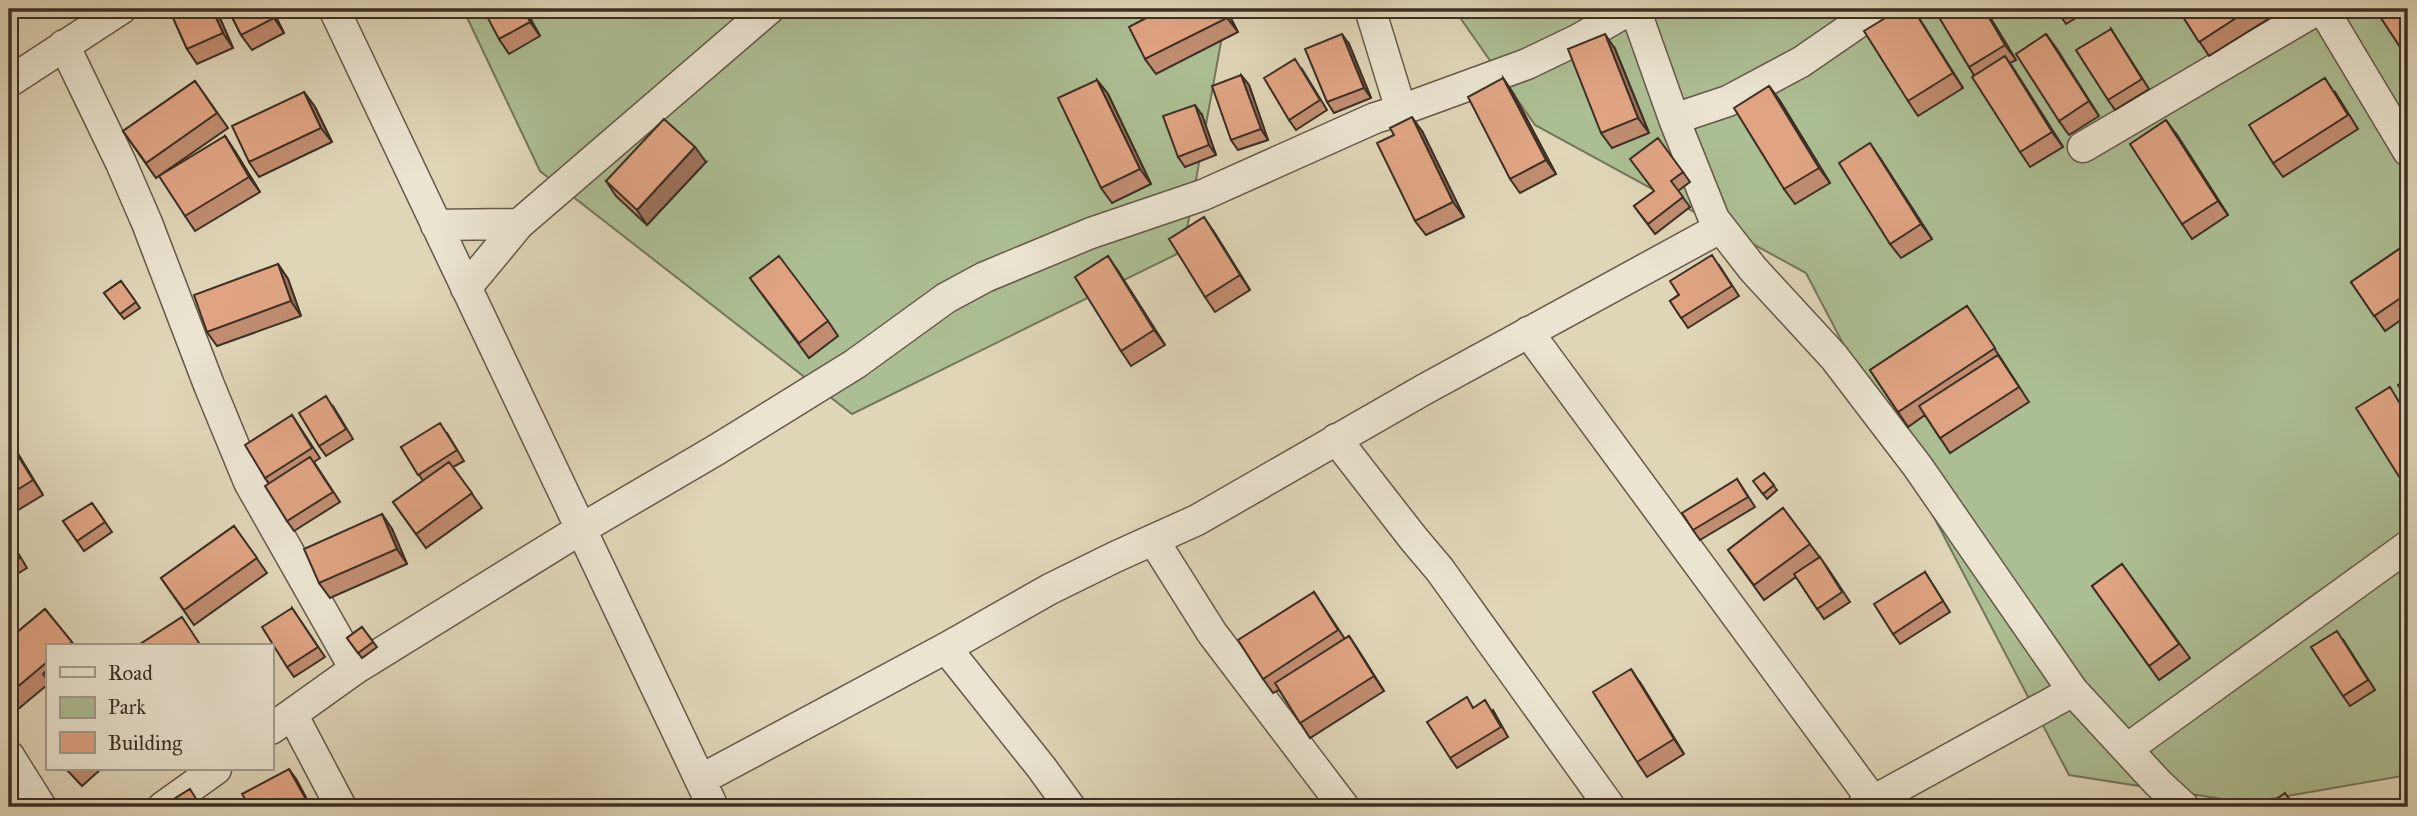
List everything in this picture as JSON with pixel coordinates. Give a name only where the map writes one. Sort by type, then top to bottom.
[{"type":"street","points":[[9,82],[121,9]]},
{"type":"street","points":[[334,9],[713,807]]},
{"type":"street","points":[[466,288],[519,224],[769,9]]},
{"type":"street","points":[[1370,9],[1401,110]]},
{"type":"street","points":[[341,807],[281,721],[355,669],[855,364],[946,298],[985,277],[1091,233],[1203,195],[1375,118],[1527,64],[1633,9],[1674,119],[1720,229],[1860,390],[1918,467],[2073,691],[2184,807]]},
{"type":"street","points":[[1674,119],[1728,101],[1801,62],[1878,9]]},
{"type":"street","points":[[2083,147],[2320,9],[2408,151]]},
{"type":"street","points":[[64,45],[142,211],[249,482],[355,669]]},
{"type":"street","points":[[436,225],[519,224]]},
{"type":"street","points":[[700,780],[1050,589],[1115,556],[1197,520],[1528,332],[1720,229]]},
{"type":"street","points":[[1528,332],[1867,804],[2073,691]]},
{"type":"street","points":[[1336,439],[1440,570],[1610,807]]},
{"type":"street","points":[[1154,541],[1213,633],[1345,807]]},
{"type":"street","points":[[2127,749],[2408,546]]},
{"type":"street","points":[[946,648],[1070,807]]},
{"type":"street","points":[[9,756],[41,807]]},
{"type":"street","points":[[163,807],[215,770]]},
{"type":"green space","points":[[463,9],[1227,9],[1183,251],[852,414],[540,171]]},
{"type":"green space","points":[[1454,9],[2408,9],[2408,775],[2248,803],[2069,775],[1806,273],[1535,125]]},
{"type":"building","points":[[169,9],[212,9],[223,33],[187,49]]},
{"type":"building","points":[[228,9],[269,9],[274,18],[241,35]]},
{"type":"building","points":[[483,9],[523,9],[530,22],[499,39]]},
{"type":"building","points":[[1163,9],[1223,9],[1227,18],[1145,59],[1129,27]]},
{"type":"building","points":[[1900,9],[1913,9],[1953,73],[1908,101],[1864,31]]},
{"type":"building","points":[[1934,9],[1984,9],[2005,45],[1969,67]]},
{"type":"building","points":[[2178,9],[2250,9],[2199,42]]},
{"type":"building","points":[[2375,9],[2408,9],[2408,46],[2402,50]]},
{"type":"building","points":[[2111,29],[2142,79],[2108,100],[2076,50]]},
{"type":"building","points":[[1342,34],[1364,88],[1327,102],[1305,49]]},
{"type":"building","points":[[1605,34],[1638,118],[1601,133],[1568,49]]},
{"type":"building","points":[[2046,34],[2089,101],[2059,121],[2016,54]]},
{"type":"building","points":[[2005,56],[2052,132],[2020,152],[1972,77]]},
{"type":"building","points":[[1295,59],[1320,100],[1289,120],[1264,78]]},
{"type":"building","points":[[1241,75],[1261,129],[1231,140],[1212,86]]},
{"type":"building","points":[[1503,78],[1546,160],[1510,179],[1468,97]]},
{"type":"building","points":[[2325,78],[2348,115],[2273,163],[2249,125]]},
{"type":"building","points":[[1097,80],[1140,169],[1101,188],[1058,98]]},
{"type":"building","points":[[195,81],[217,113],[146,163],[123,131]]},
{"type":"building","points":[[1769,86],[1819,168],[1784,189],[1734,108]]},
{"type":"building","points":[[304,92],[321,128],[249,162],[232,126]]},
{"type":"building","points":[[1195,105],[1209,145],[1178,157],[1163,116]]},
{"type":"building","points":[[1412,117],[1453,202],[1415,221],[1377,143],[1394,135],[1390,128]]},
{"type":"building","points":[[664,119],[695,147],[637,210],[606,181]]},
{"type":"building","points":[[2166,120],[2218,201],[2182,224],[2130,144]]},
{"type":"building","points":[[225,136],[249,177],[185,216],[159,176]]},
{"type":"building","points":[[1658,138],[1683,172],[1671,181],[1683,197],[1648,224],[1634,206],[1654,191],[1630,159]]},
{"type":"building","points":[[1870,143],[1921,224],[1890,244],[1839,163]]},
{"type":"building","points":[[1204,217],[1240,275],[1205,297],[1169,239]]},
{"type":"building","points":[[2408,243],[2408,293],[2374,316],[2351,282]]},
{"type":"building","points":[[1712,255],[1732,286],[1681,318],[1670,301],[1679,295],[1670,281]]},
{"type":"building","points":[[779,256],[828,321],[799,343],[750,278]]},
{"type":"building","points":[[1108,256],[1154,330],[1121,351],[1075,277]]},
{"type":"building","points":[[278,264],[291,301],[207,332],[194,295]]},
{"type":"building","points":[[121,281],[136,302],[120,314],[104,293]]},
{"type":"building","points":[[1967,306],[1995,348],[1898,412],[1870,370]]},
{"type":"building","points":[[1998,355],[2019,387],[1940,438],[1919,406]]},
{"type":"building","points":[[2408,378],[2408,400],[2398,385]]},
{"type":"building","points":[[2390,387],[2408,417],[2408,480],[2403,483],[2356,408]]},
{"type":"building","points":[[326,396],[346,429],[319,446],[299,413]]},
{"type":"building","points":[[292,415],[312,448],[265,478],[245,445]]},
{"type":"building","points":[[440,423],[457,450],[418,475],[401,447]]},
{"type":"building","points":[[9,441],[33,480],[9,495]]},
{"type":"building","points":[[310,457],[333,492],[287,521],[265,486]]},
{"type":"building","points":[[449,462],[472,493],[416,534],[393,502]]},
{"type":"building","points":[[1764,473],[1774,485],[1763,494],[1753,481]]},
{"type":"building","points":[[1737,479],[1748,497],[1693,530],[1682,513]]},
{"type":"building","points":[[92,503],[105,522],[77,541],[63,521]]},
{"type":"building","points":[[1783,508],[1810,544],[1754,585],[1728,550]]},
{"type":"building","points":[[382,514],[397,549],[319,583],[304,549]]},
{"type":"building","points":[[234,526],[257,558],[184,610],[161,578]]},
{"type":"building","points":[[9,539],[20,558],[9,565]]},
{"type":"building","points":[[1820,557],[1842,592],[1817,609],[1794,574]]},
{"type":"building","points":[[2122,564],[2179,644],[2149,666],[2092,586]]},
{"type":"building","points":[[1925,572],[1943,601],[1893,634],[1874,604]]},
{"type":"building","points":[[1314,592],[1338,630],[1263,679],[1238,640]]},
{"type":"building","points":[[292,608],[318,647],[287,667],[262,627]]},
{"type":"building","points":[[45,609],[72,642],[46,644],[46,663],[9,694],[9,639]]},
{"type":"building","points":[[182,617],[200,644],[140,644]]},
{"type":"building","points":[[362,627],[373,642],[358,653],[347,638]]},
{"type":"building","points":[[2337,631],[2368,680],[2343,696],[2311,647]]},
{"type":"building","points":[[1349,636],[1374,676],[1300,723],[1275,683]]},
{"type":"building","points":[[1631,669],[1674,739],[1637,762],[1593,692]]},
{"type":"building","points":[[1467,697],[1473,708],[1485,700],[1501,727],[1450,758],[1427,722]]},
{"type":"building","points":[[289,769],[308,803],[301,807],[250,807],[242,794]]},
{"type":"building","points":[[190,789],[200,805],[161,807]]},
{"type":"building","points":[[2285,793],[2295,807],[2266,807]]}]
